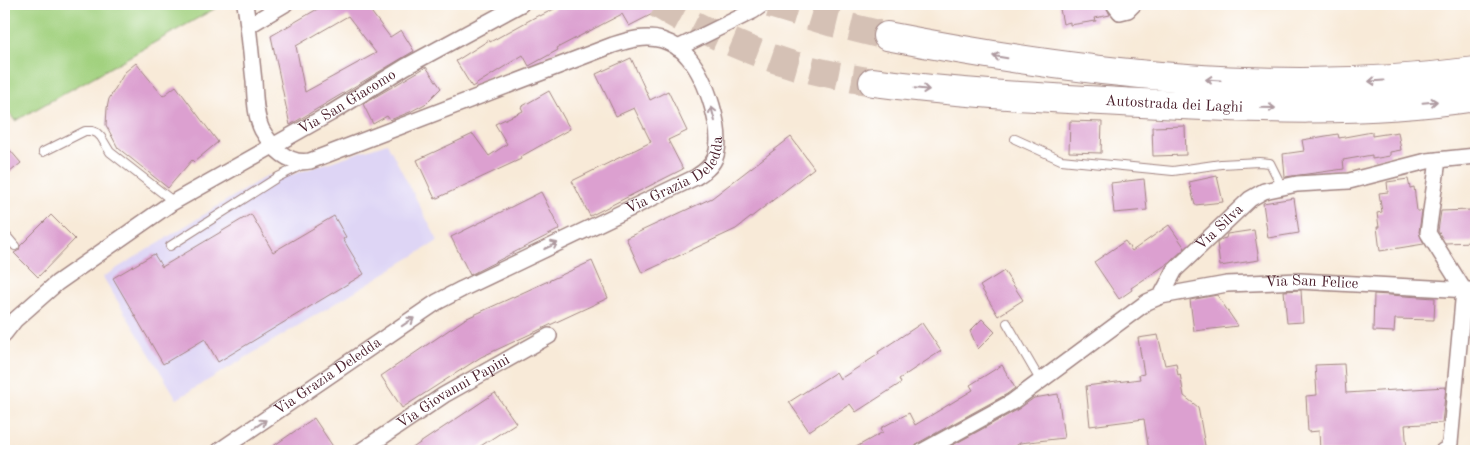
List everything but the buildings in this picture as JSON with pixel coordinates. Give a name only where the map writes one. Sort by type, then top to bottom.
[{"type":"highway","name":"Autostrada dei Laghi","points":[[887,36],[975,53],[1048,64],[1188,78],[1280,83],[1364,81],[1476,71]]},
{"type":"highway","name":"Autostrada dei Laghi","points":[[873,82],[982,94],[1226,107],[1311,109],[1399,105],[1476,97]]},
{"type":"street","name":"Via Grazia Deledda","points":[[220,451],[437,302],[462,288],[696,177],[707,170],[714,160],[718,146],[718,132],[712,108],[703,83],[687,56],[678,48],[653,38],[629,40],[310,161],[292,161],[285,158],[262,129],[257,112],[245,4]]},
{"type":"street","points":[[248,26],[285,4]]},
{"type":"street","name":"Via San Giacomo","points":[[4,334],[15,320],[57,282],[174,202],[274,146],[405,67],[521,4]]},
{"type":"street","points":[[678,48],[753,11],[763,4]]},
{"type":"street","points":[[1114,4],[1120,12],[1128,10],[1134,4]]},
{"type":"street","name":"Via Silva","points":[[1161,296],[1175,270],[1250,199],[1264,191],[1297,184],[1349,182],[1427,161],[1476,156]]},
{"type":"street","points":[[1438,160],[1428,233],[1470,291],[1450,443],[1443,451]]},
{"type":"street","name":"Via San Felice","points":[[1161,296],[1227,284],[1299,281],[1470,291]]},
{"type":"street","points":[[923,451],[1012,402],[1147,302],[1161,296]]},
{"type":"street","name":"Via Giovanni Papini","points":[[360,451],[444,395],[550,336]]},
{"type":"lane","points":[[44,152],[85,131],[92,131],[101,137],[110,152],[174,202]]},
{"type":"lane","points":[[1015,139],[1061,160],[1173,170],[1221,164],[1270,163],[1282,187]]},
{"type":"lane","points":[[170,246],[278,177],[310,161]]},
{"type":"lane","points":[[4,233],[16,246]]},
{"type":"lane","points":[[1007,323],[1040,380]]},
{"type":"shaded area","points":[[387,143],[438,241],[177,399],[103,277],[268,175],[278,177],[291,175]]},
{"type":"green space","points":[[4,4],[223,4],[15,121],[4,105]]},
{"type":"tunnel","points":[[657,4],[720,37],[753,51],[819,72],[873,82]]},
{"type":"tunnel","points":[[770,4],[833,23],[887,36]]}]
